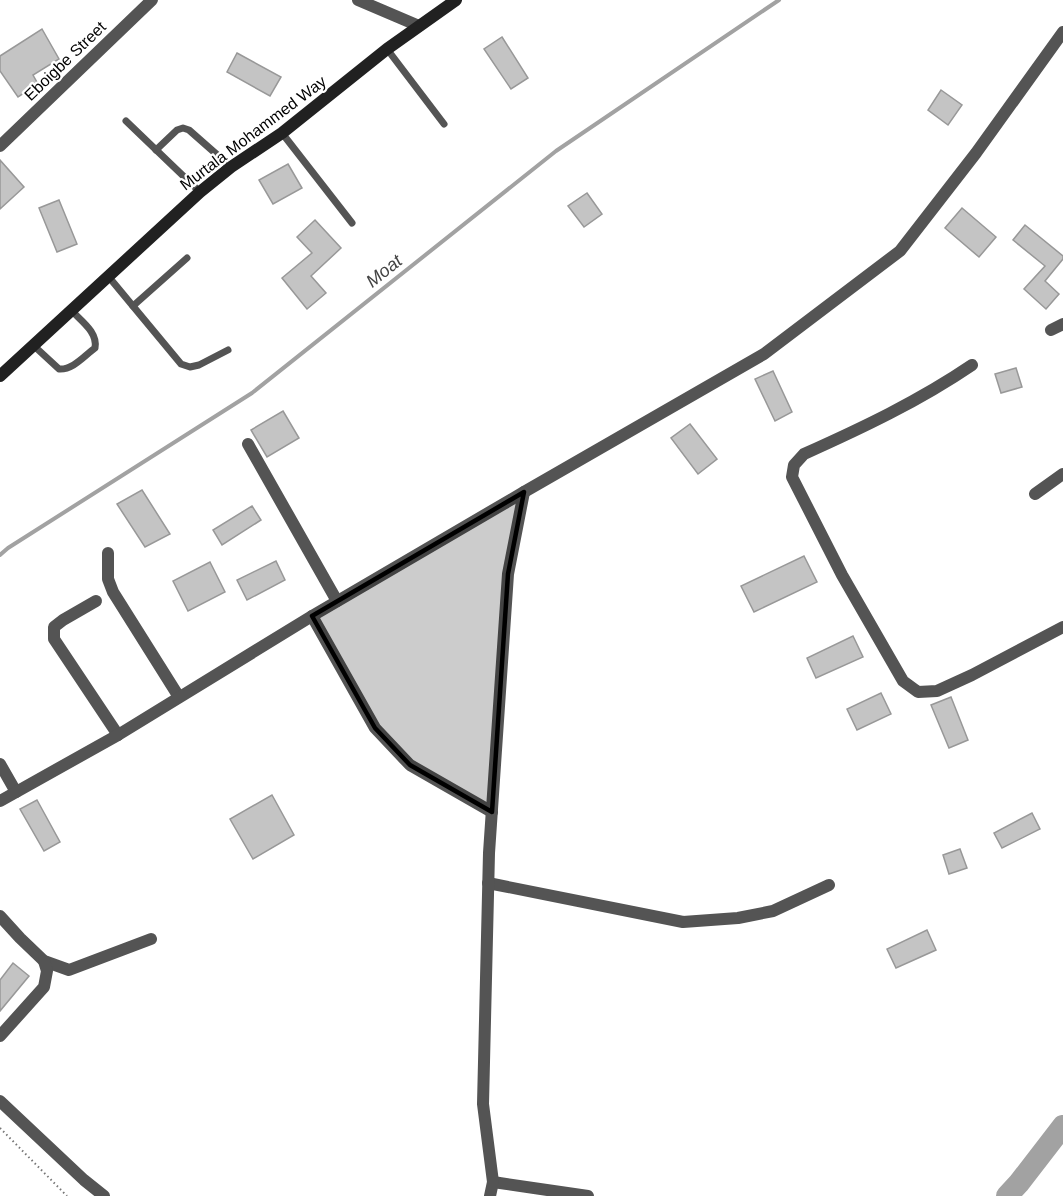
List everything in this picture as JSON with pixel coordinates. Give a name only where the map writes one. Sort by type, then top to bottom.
[{"type":"street","name":"Eboigbe Street","points":[[0,146],[152,0]]},
{"type":"street","points":[[358,0],[419,26]]},
{"type":"street","name":"Murtala Mohammed Way","points":[[0,376],[231,166],[282,133],[387,49],[456,0]]},
{"type":"street","points":[[0,801],[118,735],[337,601],[764,354],[900,251],[976,153],[1063,32]]},
{"type":"street","points":[[972,365],[914,402],[804,454],[794,465],[792,477],[842,575],[903,681],[918,692],[937,691],[964,679],[1063,627]]},
{"type":"street","points":[[248,444],[337,601]]},
{"type":"street","points":[[1035,494],[1063,474]]},
{"type":"street","points":[[490,1196],[493,1182],[483,1104],[488,883],[508,574],[524,492]]},
{"type":"street","points":[[108,553],[108,579],[113,592],[179,697]]},
{"type":"street","points":[[96,601],[54,627],[54,639],[118,735]]},
{"type":"street","points":[[312,616],[375,728],[410,765],[492,812]]},
{"type":"street","points":[[0,764],[16,792]]},
{"type":"street","points":[[488,883],[683,922],[738,918],[773,911],[829,885]]},
{"type":"street","points":[[0,916],[44,961],[69,970],[151,939]]},
{"type":"street","points":[[0,1036],[44,987],[48,971],[44,961]]},
{"type":"street","points":[[0,1101],[104,1196]]},
{"type":"street","points":[[493,1182],[588,1196]]},
{"type":"lane","points":[[387,49],[444,124]]},
{"type":"lane","points":[[126,121],[200,192]]},
{"type":"lane","points":[[156,150],[177,130],[183,128],[189,130],[231,166]]},
{"type":"lane","points":[[282,133],[352,224]]},
{"type":"lane","points":[[133,306],[187,258]]},
{"type":"lane","points":[[108,276],[181,364],[190,367],[199,365],[228,350]]},
{"type":"lane","points":[[33,345],[59,369],[66,370],[95,348],[94,335],[70,310]]},
{"type":"path","points":[[0,1128],[67,1196]]},
{"type":"highlighted area","points":[[524,492],[508,574],[492,812],[410,765],[375,728],[312,616]]},
{"type":"building","points":[[42,29],[59,59],[33,75],[38,84],[18,97],[0,71],[0,56]]},
{"type":"building","points":[[502,37],[528,78],[511,89],[484,49]]},
{"type":"building","points":[[237,53],[281,77],[270,96],[227,72]]},
{"type":"building","points":[[941,90],[962,105],[948,125],[928,110]]},
{"type":"building","points":[[0,160],[24,187],[0,209]]},
{"type":"building","points":[[288,164],[302,188],[273,204],[259,180]]},
{"type":"building","points":[[587,193],[602,214],[584,227],[568,206]]},
{"type":"building","points":[[59,200],[77,244],[57,252],[39,208]]},
{"type":"building","points":[[962,208],[996,237],[979,257],[945,228]]},
{"type":"building","points":[[315,220],[341,248],[311,276],[326,293],[307,309],[282,278],[312,253],[297,237]]},
{"type":"building","points":[[1025,225],[1063,256],[1045,281],[1059,294],[1046,309],[1024,289],[1045,266],[1013,240]]},
{"type":"building","points":[[1016,368],[1022,387],[1001,393],[995,374]]},
{"type":"building","points":[[773,371],[792,412],[775,421],[755,379]]},
{"type":"building","points":[[283,411],[299,438],[267,457],[251,430]]},
{"type":"building","points":[[690,424],[717,459],[698,474],[671,438]]},
{"type":"building","points":[[142,490],[170,534],[145,547],[117,504]]},
{"type":"building","points":[[252,506],[261,520],[222,545],[213,530]]},
{"type":"building","points":[[804,556],[817,582],[754,612],[741,586]]},
{"type":"building","points":[[276,561],[285,580],[247,600],[237,580]]},
{"type":"building","points":[[210,562],[225,592],[188,611],[173,581]]},
{"type":"building","points":[[853,636],[863,657],[816,678],[807,658]]},
{"type":"building","points":[[881,693],[891,714],[857,730],[847,709]]},
{"type":"building","points":[[951,697],[968,740],[949,748],[931,705]]},
{"type":"building","points":[[272,795],[294,835],[253,859],[230,819]]},
{"type":"building","points":[[37,800],[60,842],[44,851],[20,809]]},
{"type":"building","points":[[1032,813],[1040,829],[1002,848],[994,833]]},
{"type":"building","points":[[960,849],[967,868],[949,874],[943,855]]},
{"type":"building","points":[[927,930],[936,950],[896,968],[887,949]]},
{"type":"building","points":[[13,963],[29,976],[0,1011],[0,980]]},
{"type":"waterway","name":"Moat","points":[[0,555],[252,393],[556,151],[779,0]]},
{"type":"waterway","points":[[1007,1196],[1063,1126]]}]
